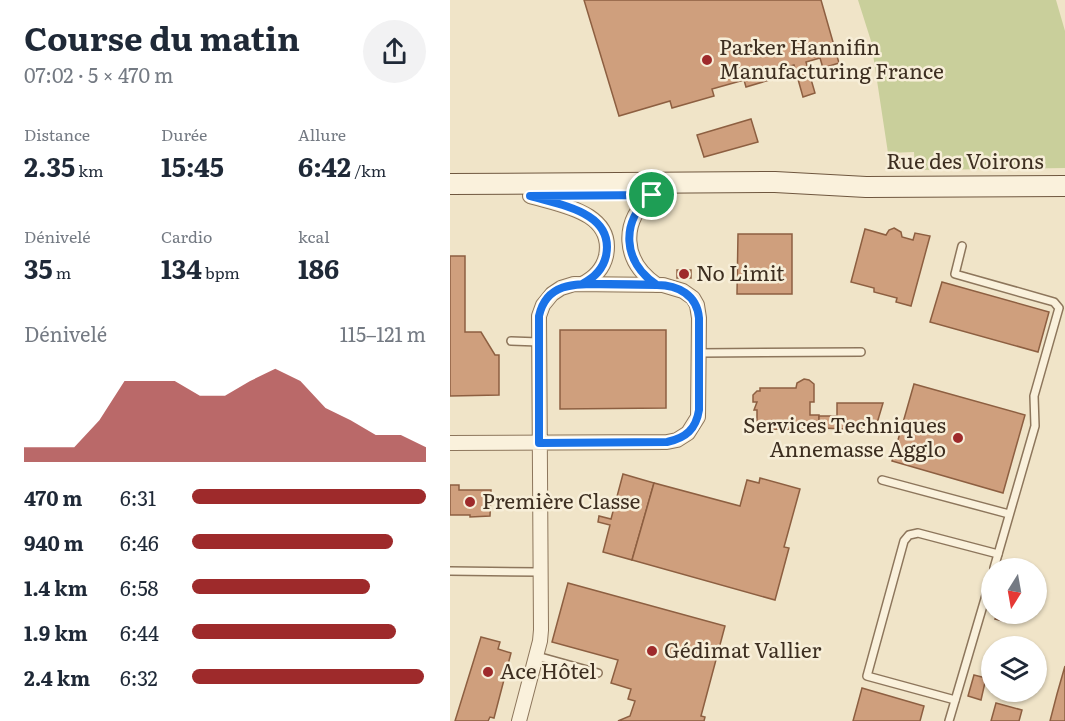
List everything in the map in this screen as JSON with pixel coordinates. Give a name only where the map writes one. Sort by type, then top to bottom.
[{"type":"street","name":"Rue des Voirons","points":[[450,184],[775,182],[866,187],[1065,186]]},
{"type":"street","name":"Rue des Voirons","points":[[450,195],[776,193],[866,187]]},
{"type":"street","points":[[652,195],[634,217],[629,241],[632,256],[639,270],[657,285]]},
{"type":"street","points":[[530,196],[578,210],[594,219],[600,226],[607,244],[604,262],[593,277],[582,284]]},
{"type":"street","points":[[450,442],[539,443],[667,442],[683,438],[693,428],[698,417],[699,318],[695,301],[683,291],[670,286],[582,284],[561,288],[547,299],[539,316],[539,443],[541,630],[537,656],[519,721]]},
{"type":"lane","points":[[962,246],[955,274],[1054,302],[1059,306],[1034,396],[1035,426],[997,558]]},
{"type":"lane","points":[[512,341],[539,342]]},
{"type":"lane","points":[[699,352],[861,352]]},
{"type":"lane","points":[[882,480],[1009,514]]},
{"type":"lane","points":[[955,700],[867,676],[904,541],[909,536],[918,534],[998,554]]},
{"type":"lane","points":[[450,571],[540,572]]},
{"type":"lane","points":[[949,721],[981,612]]},
{"type":"lane","points":[[537,656],[598,673]]},
{"type":"green space","points":[[858,0],[1056,0],[1065,31],[1065,168],[915,170],[914,152],[888,153],[871,41]]},
{"type":"building","name":"Parker Hannifin Manufacturing France","points":[[584,0],[821,0],[839,63],[823,68],[820,58],[806,62],[815,93],[803,97],[794,65],[773,71],[776,78],[746,87],[744,80],[712,89],[714,96],[672,108],[670,101],[619,116]]},
{"type":"building","points":[[751,119],[758,142],[704,157],[697,135]]},
{"type":"building","points":[[910,161],[910,168],[896,168],[896,162]]},
{"type":"building","points":[[894,228],[901,232],[902,237],[913,240],[915,233],[930,236],[911,306],[896,302],[897,298],[874,292],[874,288],[851,282],[865,229],[886,235]]},
{"type":"building","points":[[738,234],[792,234],[792,294],[737,294]]},
{"type":"building","points":[[450,256],[465,256],[465,332],[481,332],[495,355],[499,355],[499,395],[450,396]]},
{"type":"building","name":"No Limit","points":[[677,270],[691,270],[691,278],[677,278]]},
{"type":"building","points":[[942,282],[1049,312],[1038,352],[930,322]]},
{"type":"building","points":[[560,330],[666,330],[666,408],[560,409]]},
{"type":"building","points":[[804,379],[814,384],[814,402],[810,402],[810,415],[819,415],[819,430],[754,429],[757,410],[754,410],[757,402],[753,402],[753,395],[760,391],[760,388],[796,388],[797,383]]},
{"type":"building","name":"Services Techniques Annemasse Agglo","points":[[914,384],[1025,415],[1003,493],[892,461]]},
{"type":"building","points":[[837,403],[883,403],[875,430],[819,428],[819,416],[837,416]]},
{"type":"building","points":[[623,474],[654,483],[632,560],[603,552],[610,525],[598,522],[599,516],[611,519]]},
{"type":"building","points":[[760,478],[800,489],[784,547],[789,548],[775,600],[632,560],[654,483],[740,506],[747,480],[759,483]]},
{"type":"building","name":"Première Classe","points":[[450,485],[459,485],[459,490],[491,490],[490,516],[450,515]]},
{"type":"building","name":"Gédimat Vallier","points":[[568,583],[725,626],[701,716],[705,717],[704,721],[618,721],[630,716],[635,701],[628,699],[631,689],[611,683],[618,660],[552,642]]},
{"type":"building","name":"Ace Hôtel","points":[[481,637],[500,642],[498,649],[511,653],[494,718],[490,717],[488,721],[455,721]]},
{"type":"building","points":[[1065,666],[1065,721],[1050,721],[1057,694]]},
{"type":"building","points":[[974,675],[981,677],[981,700],[968,696]]},
{"type":"building","points":[[862,688],[924,706],[920,721],[853,721]]},
{"type":"building","points":[[996,703],[1022,710],[1019,721],[991,721]]},
{"type":"place","name":"Parker Hannifin Manufacturing France","points":[[707,60]]},
{"type":"place","name":"No Limit","points":[[684,274]]},
{"type":"place","name":"Services Techniques Annemasse Agglo","points":[[958,438]]},
{"type":"place","name":"Première Classe","points":[[470,502]]},
{"type":"place","name":"Gédimat Vallier","points":[[652,651]]},
{"type":"place","name":"Ace Hôtel","points":[[488,672]]},
{"type":"route","points":[[652,195],[530,196],[578,210],[594,219],[603,231],[607,244],[604,262],[598,273],[582,284],[657,285],[663,285],[683,291],[693,298],[699,310],[699,410],[696,422],[683,438],[667,442],[539,443],[539,316],[543,305],[556,291],[574,284],[657,285],[639,270],[632,256],[629,241],[634,217],[652,195]]}]
